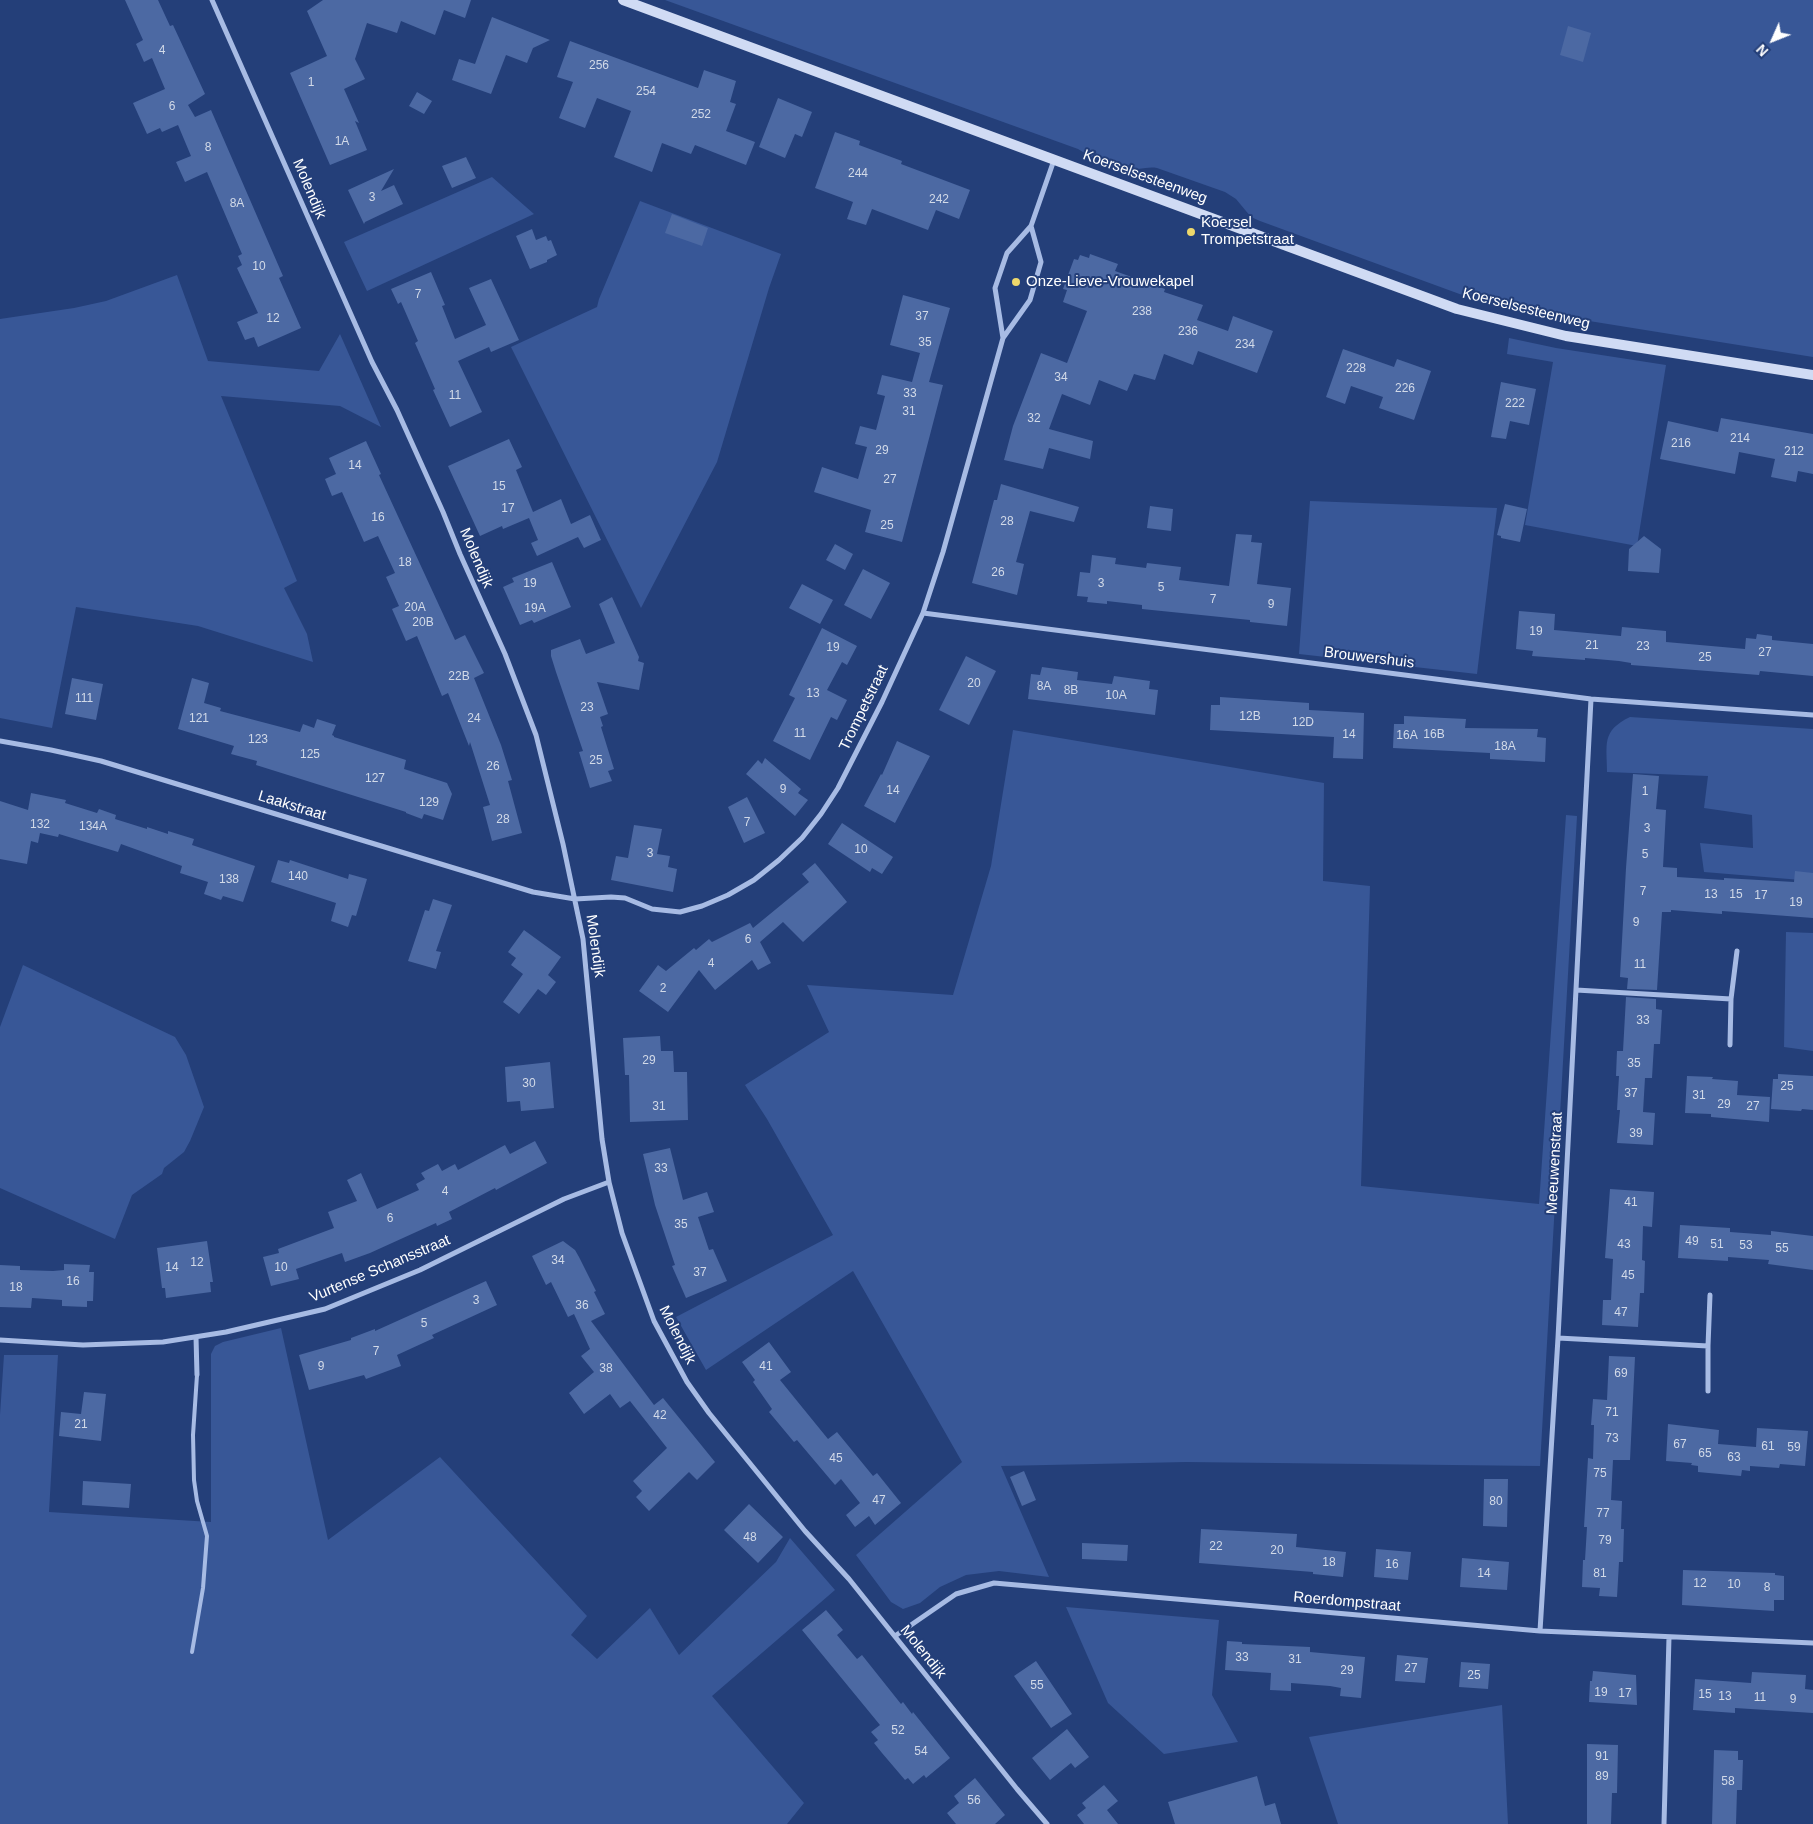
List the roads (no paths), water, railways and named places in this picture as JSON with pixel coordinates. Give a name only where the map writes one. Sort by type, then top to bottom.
[{"type":"street","name":"Molendijk","points":[[212,0],[372,362],[443,512],[524,701],[536,735],[548,780],[583,939],[602,1139],[609,1182],[622,1233],[651,1313],[687,1382],[709,1413],[805,1531],[849,1579],[1017,1790],[1047,1824]]},
{"type":"street","name":"Koerselsesteenweg","points":[[623,0],[1457,308],[1566,336],[1813,375]]},
{"type":"street","name":"Trompetstraat","points":[[1003,338],[995,288],[1007,253],[1031,226],[1054,159]]},
{"type":"street","name":"Trompetstraat","points":[[575,899],[625,898],[652,909],[680,912],[702,906],[728,895],[754,880],[802,838],[821,814],[838,788],[882,702],[923,613],[943,552],[1003,338],[1030,300],[1041,262],[1031,226]]},
{"type":"street","name":"Brouwershuis","points":[[923,613],[1592,699],[1813,715]]},
{"type":"street","name":"Meeuwenstraat","points":[[1540,1631],[1558,1338],[1592,699]]},
{"type":"street","name":"Laakstraat","points":[[0,740],[101,761],[533,892],[575,899]]},
{"type":"street","points":[[1730,1045],[1731,999],[1737,951]]},
{"type":"street","points":[[1576,990],[1731,999]]},
{"type":"street","name":"Vurtense Schansstraat","points":[[0,1340],[82,1344],[162,1342],[226,1332],[325,1309],[420,1270],[564,1199],[609,1182]]},
{"type":"street","points":[[1708,1391],[1710,1295]]},
{"type":"street","points":[[196,1337],[197,1375]]},
{"type":"street","points":[[1558,1338],[1708,1346]]},
{"type":"street","name":"Roerdompstraat","points":[[894,1636],[956,1594],[994,1583],[1540,1631],[1813,1644]]},
{"type":"street","points":[[1664,1824],[1668,1637]]},
{"type":"lane","points":[[192,1652],[203,1588],[208,1536],[197,1501],[194,1480],[193,1435],[197,1375]]},
{"type":"place","name":"Koersel Trompetstraat","points":[[1191,232]]},
{"type":"place","name":"Onze-Lieve-Vrouwekapel","points":[[1016,282]]}]
